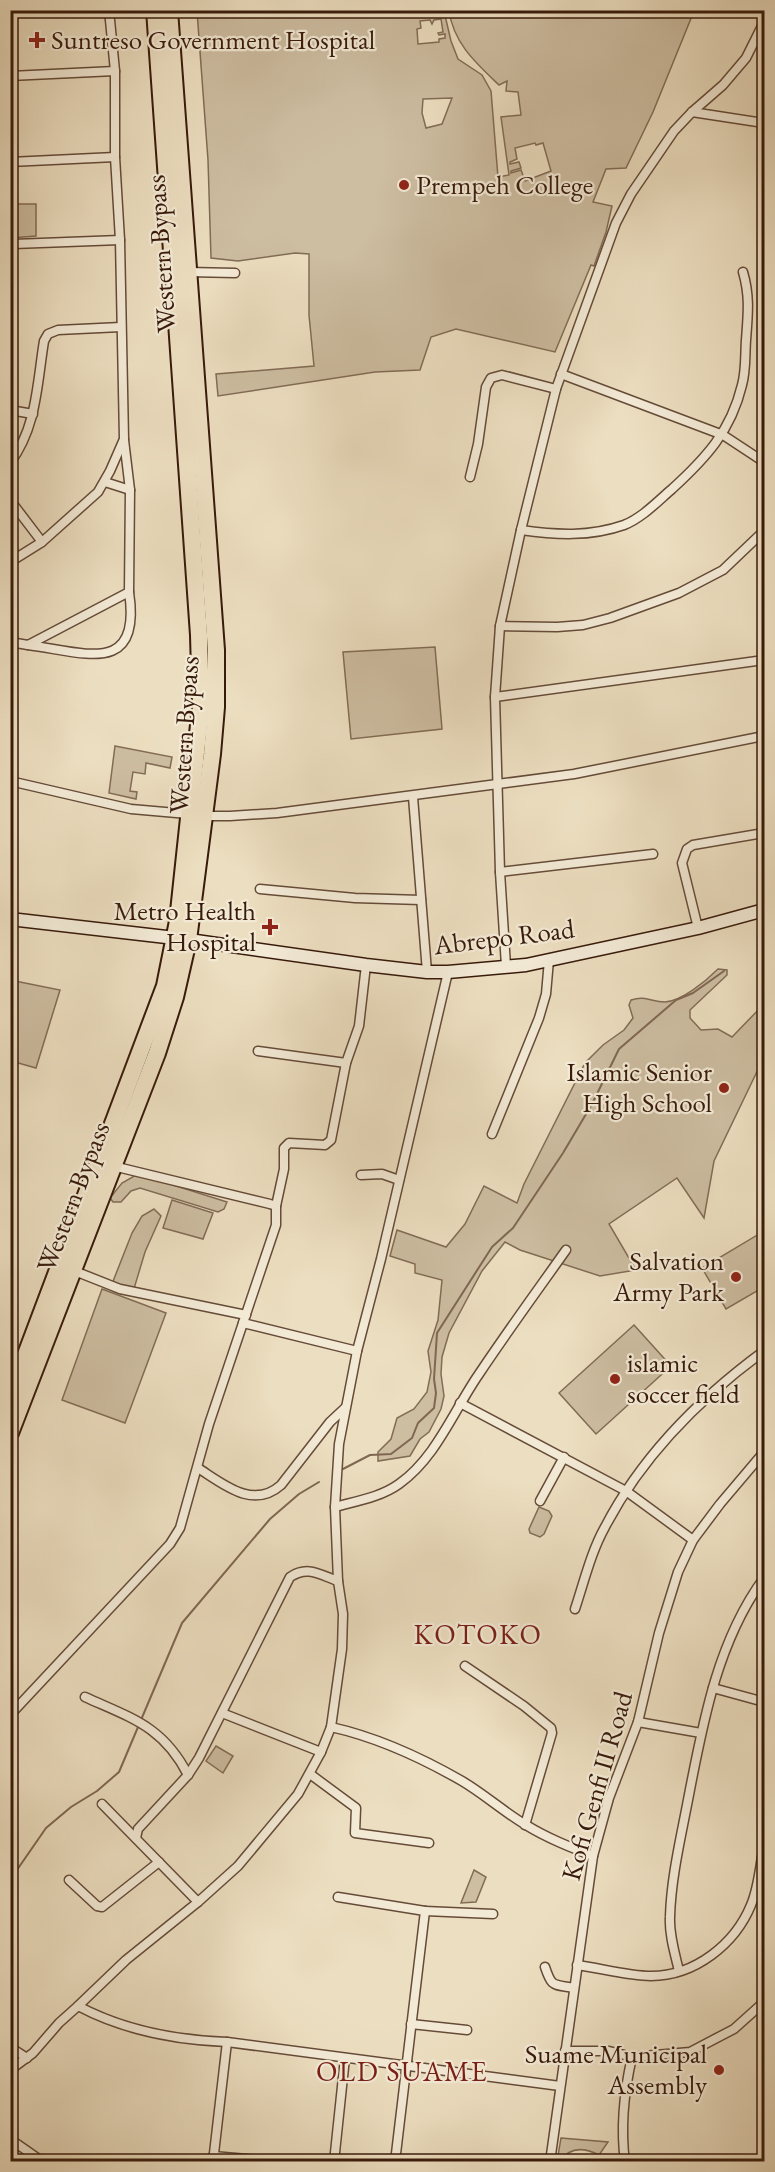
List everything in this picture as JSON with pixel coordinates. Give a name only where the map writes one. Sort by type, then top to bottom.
[{"type":"highway","name":"Western Bypass","points":[[10,1433],[168,1019],[182,972],[181,939],[196,815],[216,707],[209,666],[155,10]]},
{"type":"highway","name":"Western Bypass","points":[[169,10],[188,272],[209,666]]},
{"type":"highway","name":"Western Bypass","points":[[10,1397],[150,1029],[181,939]]},
{"type":"main road","name":"Abrepo Road","points":[[10,919],[181,939],[366,965],[448,972],[549,960],[698,928],[765,910]]},
{"type":"street","points":[[10,642],[96,655],[118,649],[126,640],[130,629],[132,610],[129,592],[130,490],[124,439],[120,240],[115,157],[115,71],[109,10]]},
{"type":"street","points":[[506,966],[500,872],[495,697],[500,626],[520,530],[556,389],[616,223],[631,194],[674,131],[723,85],[746,58],[765,22]]},
{"type":"street","points":[[10,76],[115,71]]},
{"type":"street","points":[[692,112],[765,123]]},
{"type":"street","points":[[10,162],[115,157]]},
{"type":"street","points":[[14,244],[120,240]]},
{"type":"street","points":[[188,272],[235,273]]},
{"type":"street","points":[[520,530],[555,534],[597,533],[627,524],[651,507],[699,463],[723,435],[732,419],[743,383],[749,297],[743,272]]},
{"type":"street","points":[[10,463],[27,437],[33,414],[44,341],[48,334],[58,330],[121,327]]},
{"type":"street","points":[[561,374],[723,435],[765,462]]},
{"type":"street","points":[[470,477],[478,444],[486,387],[491,378],[502,375],[556,389]]},
{"type":"street","points":[[10,410],[33,414]]},
{"type":"street","points":[[10,562],[42,542],[89,501],[105,482],[124,439]]},
{"type":"street","points":[[105,482],[130,490]]},
{"type":"street","points":[[10,500],[42,542]]},
{"type":"street","points":[[500,626],[557,627],[583,625],[610,618],[679,593],[723,570],[765,531]]},
{"type":"street","points":[[28,645],[129,592]]},
{"type":"street","points":[[495,697],[765,660]]},
{"type":"street","points":[[10,781],[131,809],[230,816],[277,813],[413,797],[574,774],[765,736]]},
{"type":"street","points":[[413,797],[427,972]]},
{"type":"street","points":[[698,928],[682,863],[687,849],[693,845],[765,832]]},
{"type":"street","points":[[500,872],[653,854]]},
{"type":"street","points":[[260,889],[355,898],[421,900]]},
{"type":"street","points":[[492,1134],[539,1018],[546,994],[549,960]]},
{"type":"street","points":[[10,1715],[170,1544],[180,1528],[209,1424],[276,1225],[276,1206],[284,1169],[284,1148],[289,1143],[325,1145],[331,1140],[346,1064],[359,1026],[366,965]]},
{"type":"street","points":[[10,2070],[27,2058],[126,1960],[198,1902],[245,1857],[298,1794],[321,1752],[331,1727],[342,1649],[343,1614],[338,1581],[335,1507],[339,1444],[357,1352],[448,972]]},
{"type":"street","points":[[258,1051],[346,1064]]},
{"type":"street","points":[[112,1166],[276,1206]]},
{"type":"street","points":[[361,1175],[382,1174],[399,1180]]},
{"type":"street","points":[[335,1507],[380,1495],[399,1485],[416,1470],[429,1454],[478,1375],[566,1250]]},
{"type":"street","points":[[72,1270],[120,1289],[244,1319],[357,1352]]},
{"type":"street","points":[[575,1609],[603,1529],[626,1491],[655,1451],[696,1408],[765,1351]]},
{"type":"street","points":[[460,1403],[626,1491],[693,1540]]},
{"type":"street","points":[[198,1468],[241,1494],[254,1496],[274,1491],[330,1422],[345,1408]]},
{"type":"street","name":"Kofi Genfi II Road","points":[[550,2162],[593,1856],[609,1797],[638,1722],[659,1633],[678,1572],[693,1540],[720,1504],[765,1452]]},
{"type":"street","points":[[540,1502],[564,1457]]},
{"type":"street","points":[[136,1838],[138,1829],[188,1775],[207,1745],[290,1577],[299,1571],[308,1570],[338,1581]]},
{"type":"street","points":[[679,1971],[670,1918],[684,1820],[701,1733],[713,1688],[739,1620],[765,1578]]},
{"type":"street","points":[[465,1666],[524,1706],[551,1728],[552,1733],[525,1825]]},
{"type":"street","points":[[713,1688],[765,1702]]},
{"type":"street","points":[[85,1697],[136,1720],[156,1732],[175,1753],[188,1775]]},
{"type":"street","points":[[222,1713],[321,1752]]},
{"type":"street","points":[[638,1722],[701,1733]]},
{"type":"street","points":[[331,1727],[346,1730],[416,1756],[464,1782],[525,1825],[564,1845],[593,1856]]},
{"type":"street","points":[[310,1773],[356,1808],[355,1833],[429,1843]]},
{"type":"street","points":[[102,1804],[198,1902]]},
{"type":"street","points":[[577,1965],[651,1976],[679,1971],[707,1960],[733,1935],[752,1904],[765,1846]]},
{"type":"street","points":[[69,1880],[97,1906],[102,1907],[159,1862]]},
{"type":"street","points":[[338,1897],[425,1911],[493,1914]]},
{"type":"street","points":[[395,2162],[425,1911]]},
{"type":"street","points":[[545,1967],[550,1981],[555,1985],[574,1988]]},
{"type":"street","points":[[565,2051],[609,2052],[632,2057],[690,2052],[734,2029],[765,2002]]},
{"type":"street","points":[[78,2006],[96,2015],[156,2035],[193,2041],[227,2042],[560,2086]]},
{"type":"street","points":[[411,2024],[467,2030]]},
{"type":"street","points":[[227,2042],[213,2159],[258,2160]]},
{"type":"street","points":[[10,2047],[27,2058]]},
{"type":"street","points":[[625,2162],[622,2116],[632,2057]]},
{"type":"street","points":[[334,2162],[345,2058]]},
{"type":"street","points":[[10,2139],[43,2162]]},
{"type":"shaded area","name":"Prempeh College","points":[[197,11],[444,11],[458,59],[482,75],[491,91],[498,177],[509,175],[501,117],[521,115],[518,92],[506,91],[507,81],[499,85],[474,61],[456,33],[449,11],[694,11],[653,112],[626,168],[606,169],[593,202],[612,206],[606,232],[594,266],[591,265],[555,352],[456,329],[431,337],[420,370],[375,372],[218,396],[216,374],[314,366],[309,315],[309,254],[295,253],[238,261],[211,258],[208,160]],"holes":[[[441,19],[443,32],[438,33],[439,35],[445,34],[445,38],[439,39],[439,42],[418,44],[417,29],[421,28],[420,21],[430,20],[432,24],[434,20]],[[452,98],[442,124],[426,128],[422,113],[423,99]],[[543,143],[551,171],[525,181],[521,170],[511,173],[521,168],[519,162],[510,164],[517,159],[515,148]]]},
{"type":"shaded area","points":[[11,198],[15,204],[36,204],[36,236],[11,238]]},
{"type":"shaded area","points":[[435,647],[442,729],[351,739],[343,652]]},
{"type":"shaded area","points":[[115,746],[172,757],[170,768],[146,763],[145,774],[133,772],[130,791],[137,792],[136,799],[109,793]]},
{"type":"shaded area","points":[[718,969],[727,970],[727,975],[690,1010],[690,1018],[701,1030],[718,1029],[732,1037],[764,1004],[764,1057],[714,1161],[704,1218],[677,1178],[609,1224],[636,1270],[600,1276],[520,1250],[505,1242],[482,1271],[449,1333],[442,1357],[441,1374],[444,1396],[441,1409],[429,1432],[420,1439],[410,1456],[378,1461],[378,1452],[391,1439],[397,1418],[414,1409],[427,1392],[431,1372],[428,1351],[438,1320],[442,1280],[415,1273],[415,1264],[390,1256],[397,1230],[446,1247],[465,1224],[484,1186],[517,1203],[524,1184],[585,1063],[603,1045],[624,1030],[633,1018],[629,1005],[631,1000],[645,998],[660,1002],[672,1001],[693,990]]},
{"type":"shaded area","points":[[10,980],[60,990],[36,1068],[11,1061]]},
{"type":"shaded area","points":[[136,1175],[227,1202],[224,1209],[218,1212],[140,1188],[131,1191],[121,1202],[113,1202],[110,1198],[122,1183]]},
{"type":"shaded area","points":[[172,1200],[213,1213],[203,1239],[163,1228]]},
{"type":"shaded area","points":[[154,1209],[161,1216],[145,1252],[133,1292],[124,1294],[115,1292],[110,1289],[132,1233],[142,1216]]},
{"type":"shaded area","name":"Salvation Army Park","points":[[764,1231],[764,1287],[726,1309],[702,1268]]},
{"type":"shaded area","points":[[102,1289],[166,1313],[125,1423],[62,1400]]},
{"type":"shaded area","name":"islamic soccer field","points":[[634,1325],[671,1366],[596,1434],[559,1393]]},
{"type":"shaded area","points":[[539,1507],[549,1511],[552,1516],[544,1534],[540,1537],[530,1533],[529,1529]]},
{"type":"shaded area","points":[[216,1746],[233,1756],[223,1773],[206,1761]]},
{"type":"shaded area","points":[[474,1870],[486,1877],[476,1902],[461,1903]]},
{"type":"shaded area","points":[[561,2138],[608,2142],[599,2155],[578,2150],[569,2153],[561,2161],[558,2156]]},
{"type":"waterway","points":[[343,1469],[370,1455],[391,1454],[412,1438],[418,1423],[434,1408],[437,1333],[492,1247],[513,1228],[563,1153],[592,1104],[619,1049],[676,1000],[693,993],[724,971]]},
{"type":"waterway","points":[[10,1880],[46,1828],[119,1772],[182,1623],[270,1519],[299,1494],[319,1482]]},
{"type":"place","name":"Suntreso Government Hospital","points":[[37,40]]},
{"type":"place","name":"Prempeh College","points":[[404,185]]},
{"type":"place","name":"Metro Health Hospital","points":[[270,927]]},
{"type":"place","name":"Islamic Senior High School","points":[[724,1088]]},
{"type":"place","name":"Salvation Army Park","points":[[736,1277]]},
{"type":"place","name":"islamic soccer field","points":[[615,1379]]},
{"type":"place","name":"Suame Municipal Assembly","points":[[719,2070]]},
{"type":"district","name":"KOTOKO","points":[[478,1634]]},
{"type":"district","name":"OLD SUAME","points":[[402,2071]]}]
